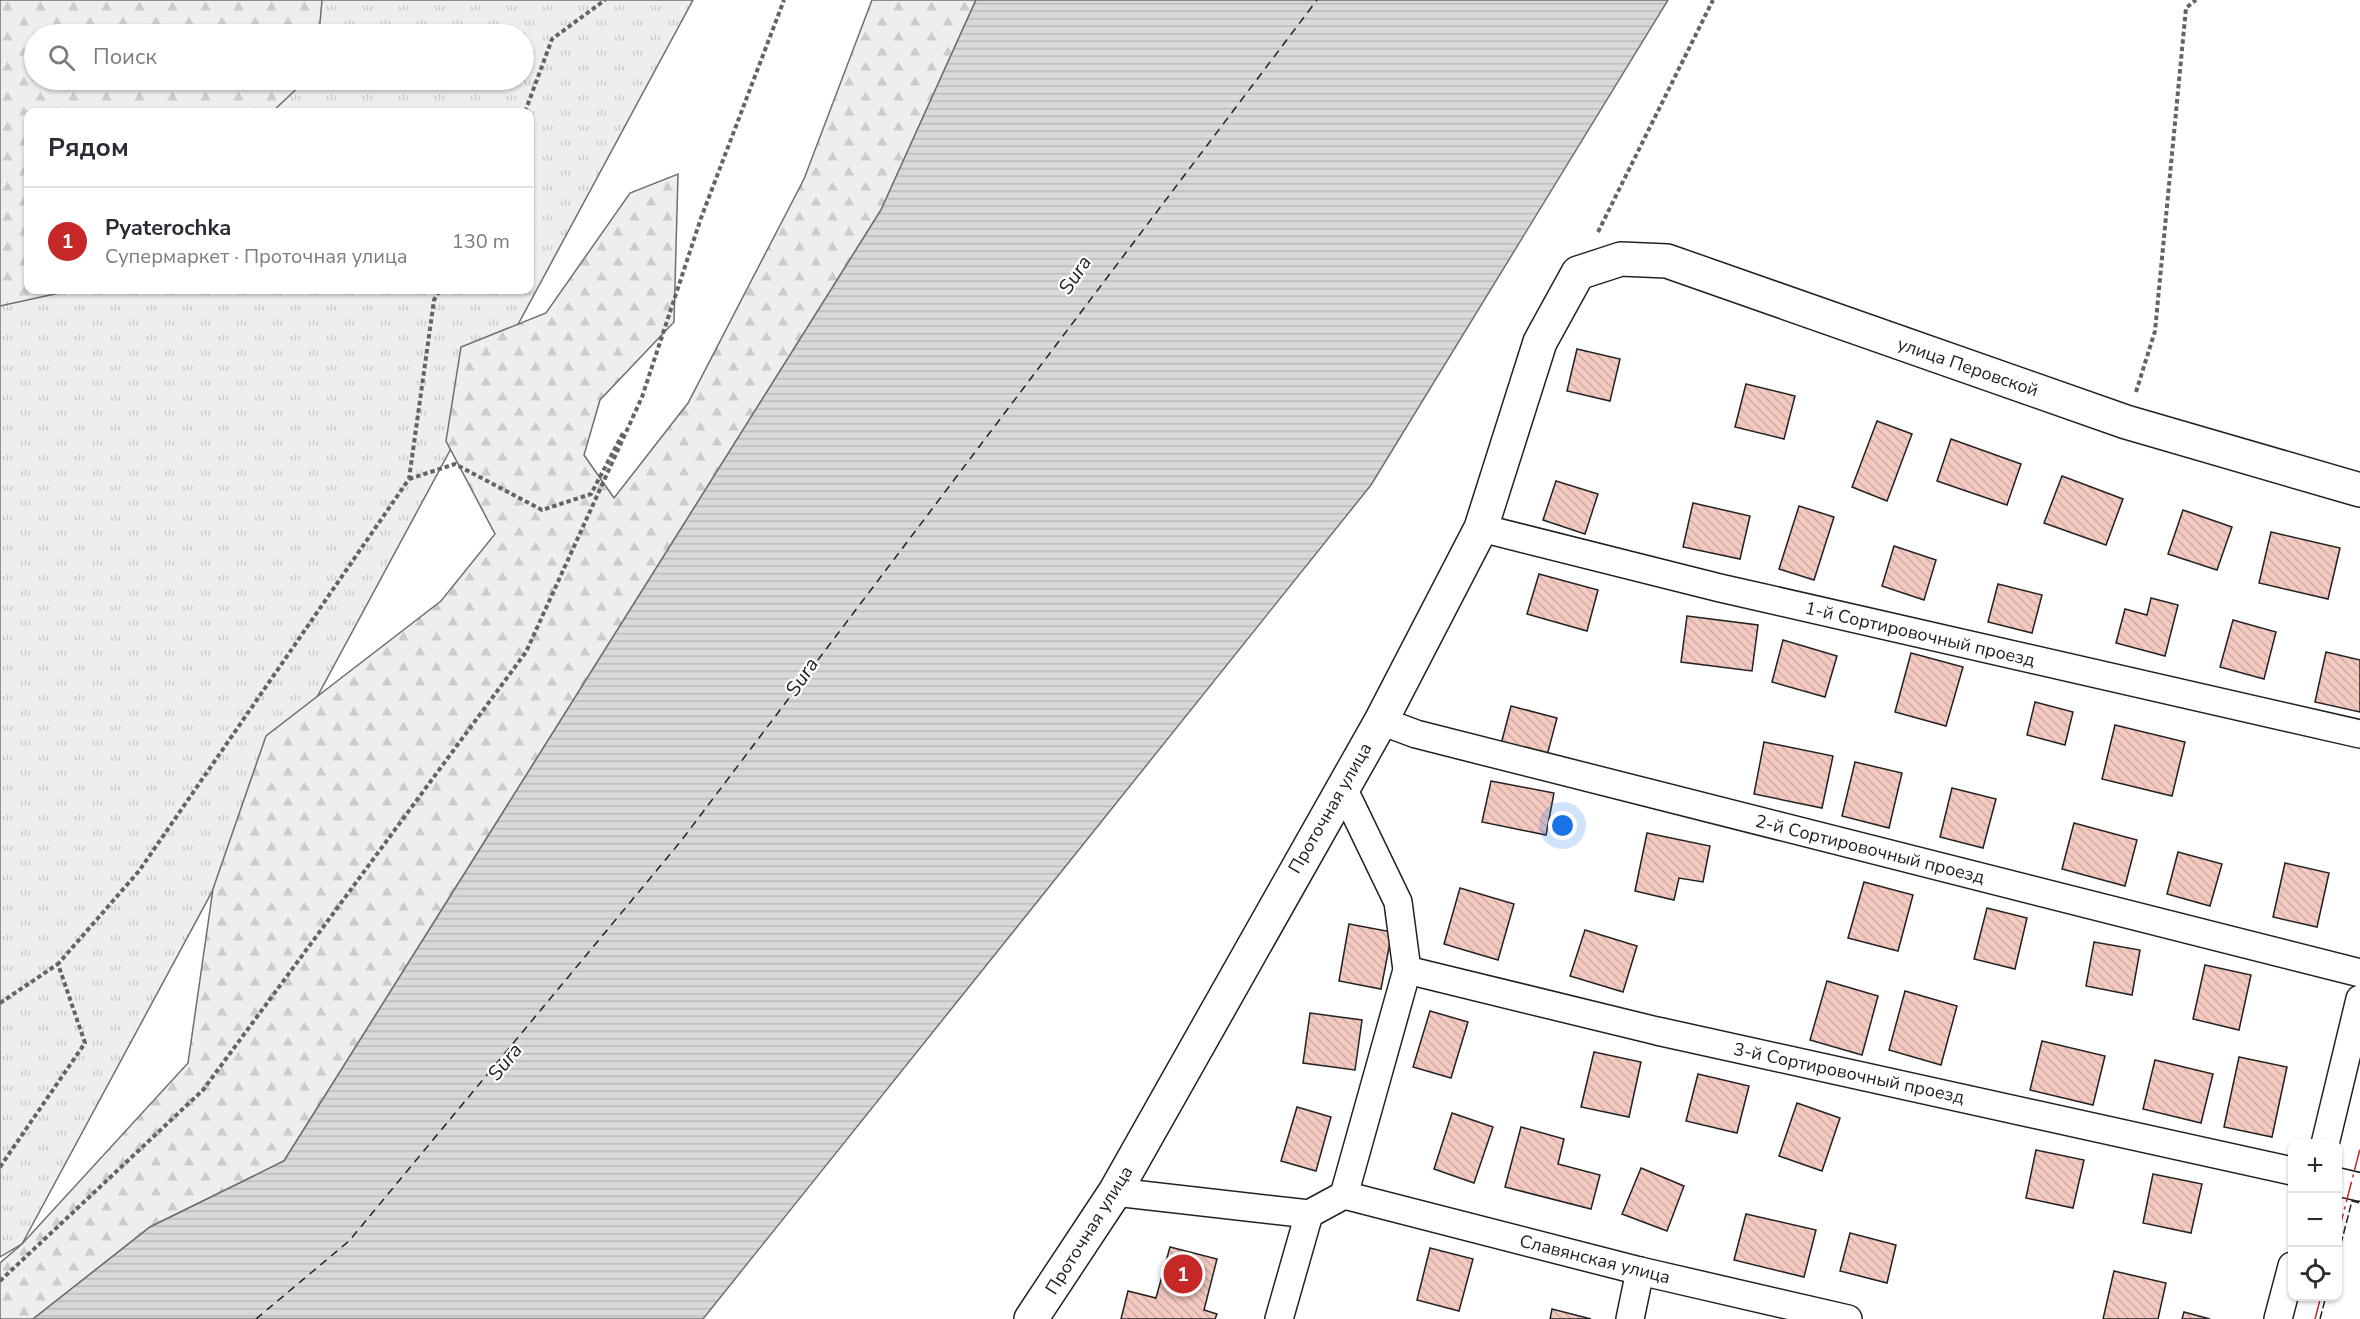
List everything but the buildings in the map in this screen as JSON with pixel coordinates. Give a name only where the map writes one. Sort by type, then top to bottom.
[{"type":"main road","name":"улица Перовской","points":[[1578,273],[1621,260],[1667,261],[2126,423],[2360,490]]},
{"type":"main road","name":"Проточная улица","points":[[1031,1319],[1115,1192],[1342,786],[1381,721],[1480,528],[1540,342],[1578,273]]},
{"type":"street","name":"1-й Сортировочный проезд","points":[[1480,528],[1731,591],[2360,734]]},
{"type":"street","name":"2-й Сортировочный проезд","points":[[1381,721],[1416,734],[2360,973]]},
{"type":"street","points":[[1115,1192],[1309,1214],[1344,1196],[1407,970],[1398,902],[1342,786]]},
{"type":"street","name":"3-й Сортировочный проезд","points":[[1407,970],[1657,1031],[2288,1170]]},
{"type":"street","points":[[2326,1139],[2360,999]]},
{"type":"street","points":[[2342,1183],[2360,1187]]},
{"type":"street","name":"Славянская улица","points":[[1344,1196],[1640,1271],[1848,1319]]},
{"type":"street","points":[[1280,1319],[1309,1214]]},
{"type":"street","points":[[1630,1319],[1640,1271]]},
{"type":"street","points":[[2278,1319],[2288,1281]]},
{"type":"path","points":[[534,88],[552,39],[605,0]]},
{"type":"path","points":[[0,1281],[203,1090],[526,652],[642,397],[701,218],[784,0]]},
{"type":"path","points":[[1578,273],[1713,0]]},
{"type":"path","points":[[2126,423],[2155,331],[2186,8],[2196,0]]},
{"type":"path","points":[[526,108],[533,90]]},
{"type":"path","points":[[0,1003],[58,964],[139,871],[409,479],[434,300],[438,294]]},
{"type":"path","points":[[409,479],[455,464],[542,510],[591,494],[642,397]]},
{"type":"path","points":[[0,1167],[85,1043],[58,964]]},
{"type":"green space","points":[[0,0],[693,0],[22,1244],[0,1257]]},
{"type":"green space","points":[[0,0],[322,0],[320,24],[24,24],[24,90],[295,90],[276,108],[24,108],[24,294],[55,294],[0,306]]},
{"type":"green space","points":[[872,0],[976,0],[881,210],[284,1161],[150,1227],[33,1319],[0,1319],[0,1263],[22,1244],[188,1063],[213,889],[266,736],[441,601],[495,534],[446,441],[461,347],[546,313],[630,193],[678,174],[674,322],[600,400],[584,455],[614,498],[688,403],[804,179]]},
{"type":"water","name":"Sura","points":[[976,0],[1668,0],[1371,485],[703,1319],[33,1319],[150,1227],[284,1161],[881,210]]},
{"type":"ferry route","points":[[256,1319],[349,1241],[681,841],[1317,0]]},
{"type":"fence","points":[[2340,1247],[2352,1201],[2360,1203]]},
{"type":"fence","points":[[2320,1319],[2325,1301]]},
{"type":"power","points":[[2342,1219],[2360,1149]]},
{"type":"power","points":[[2315,1319],[2320,1301]]},
{"type":"place","name":"Pyaterochka","points":[[1183,1274]]}]
